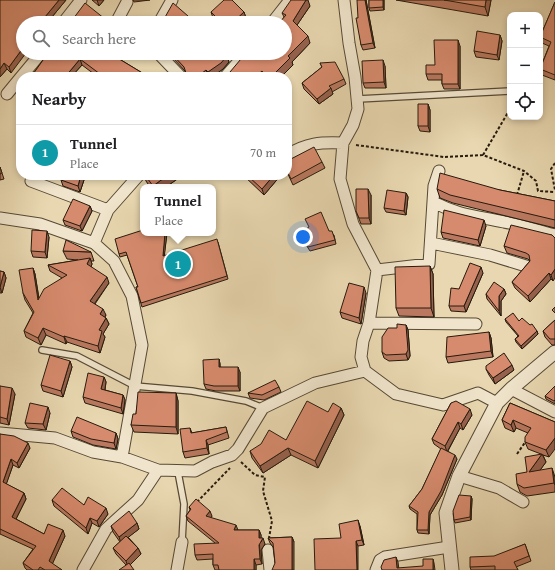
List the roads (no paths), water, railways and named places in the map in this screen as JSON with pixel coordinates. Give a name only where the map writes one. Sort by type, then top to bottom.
[{"type":"street","points":[[69,16],[81,0]]},
{"type":"street","points":[[162,16],[172,0]]},
{"type":"street","points":[[277,16],[290,0]]},
{"type":"street","points":[[344,0],[358,99],[358,109],[353,125],[343,143],[340,179],[353,224],[377,270],[369,323],[362,341],[361,357],[365,371],[396,394],[443,406],[478,393],[497,403]]},
{"type":"street","points":[[119,16],[127,2]]},
{"type":"street","points":[[25,72],[35,60]]},
{"type":"street","points":[[165,60],[176,72]]},
{"type":"street","points":[[229,72],[240,60]]},
{"type":"street","points":[[7,94],[16,83]]},
{"type":"street","points":[[292,152],[301,147],[321,142],[343,143]]},
{"type":"street","points":[[377,270],[429,264],[432,202],[434,186],[439,171]]},
{"type":"street","points":[[94,243],[108,210],[135,180]]},
{"type":"street","points":[[30,181],[108,210]]},
{"type":"street","points":[[432,202],[448,210],[467,216],[505,222],[555,235]]},
{"type":"street","points":[[0,218],[40,224],[94,243],[114,261],[132,296],[142,345],[122,457]]},
{"type":"street","points":[[431,243],[469,250],[526,266]]},
{"type":"street","points":[[369,323],[476,324]]},
{"type":"street","points":[[452,570],[446,513],[459,476],[497,403],[511,389],[555,352]]},
{"type":"street","points":[[0,433],[55,438],[93,452],[122,457],[158,470],[195,472],[212,462],[232,455],[263,408],[315,383],[365,371]]},
{"type":"street","points":[[511,389],[555,412]]},
{"type":"street","points":[[83,570],[106,529],[138,500],[158,470]]},
{"type":"street","points":[[459,476],[499,488],[523,502]]},
{"type":"street","points":[[177,570],[182,542]]},
{"type":"street","points":[[376,570],[380,560],[385,557],[449,547]]},
{"type":"street","points":[[268,550],[270,570]]},
{"type":"lane","points":[[358,99],[507,91]]},
{"type":"lane","points":[[42,350],[77,356],[135,386],[192,391],[246,401],[263,408]]},
{"type":"lane","points":[[178,472],[184,504],[182,542]]},
{"type":"place","name":"Tunnel","points":[[178,264]]}]
